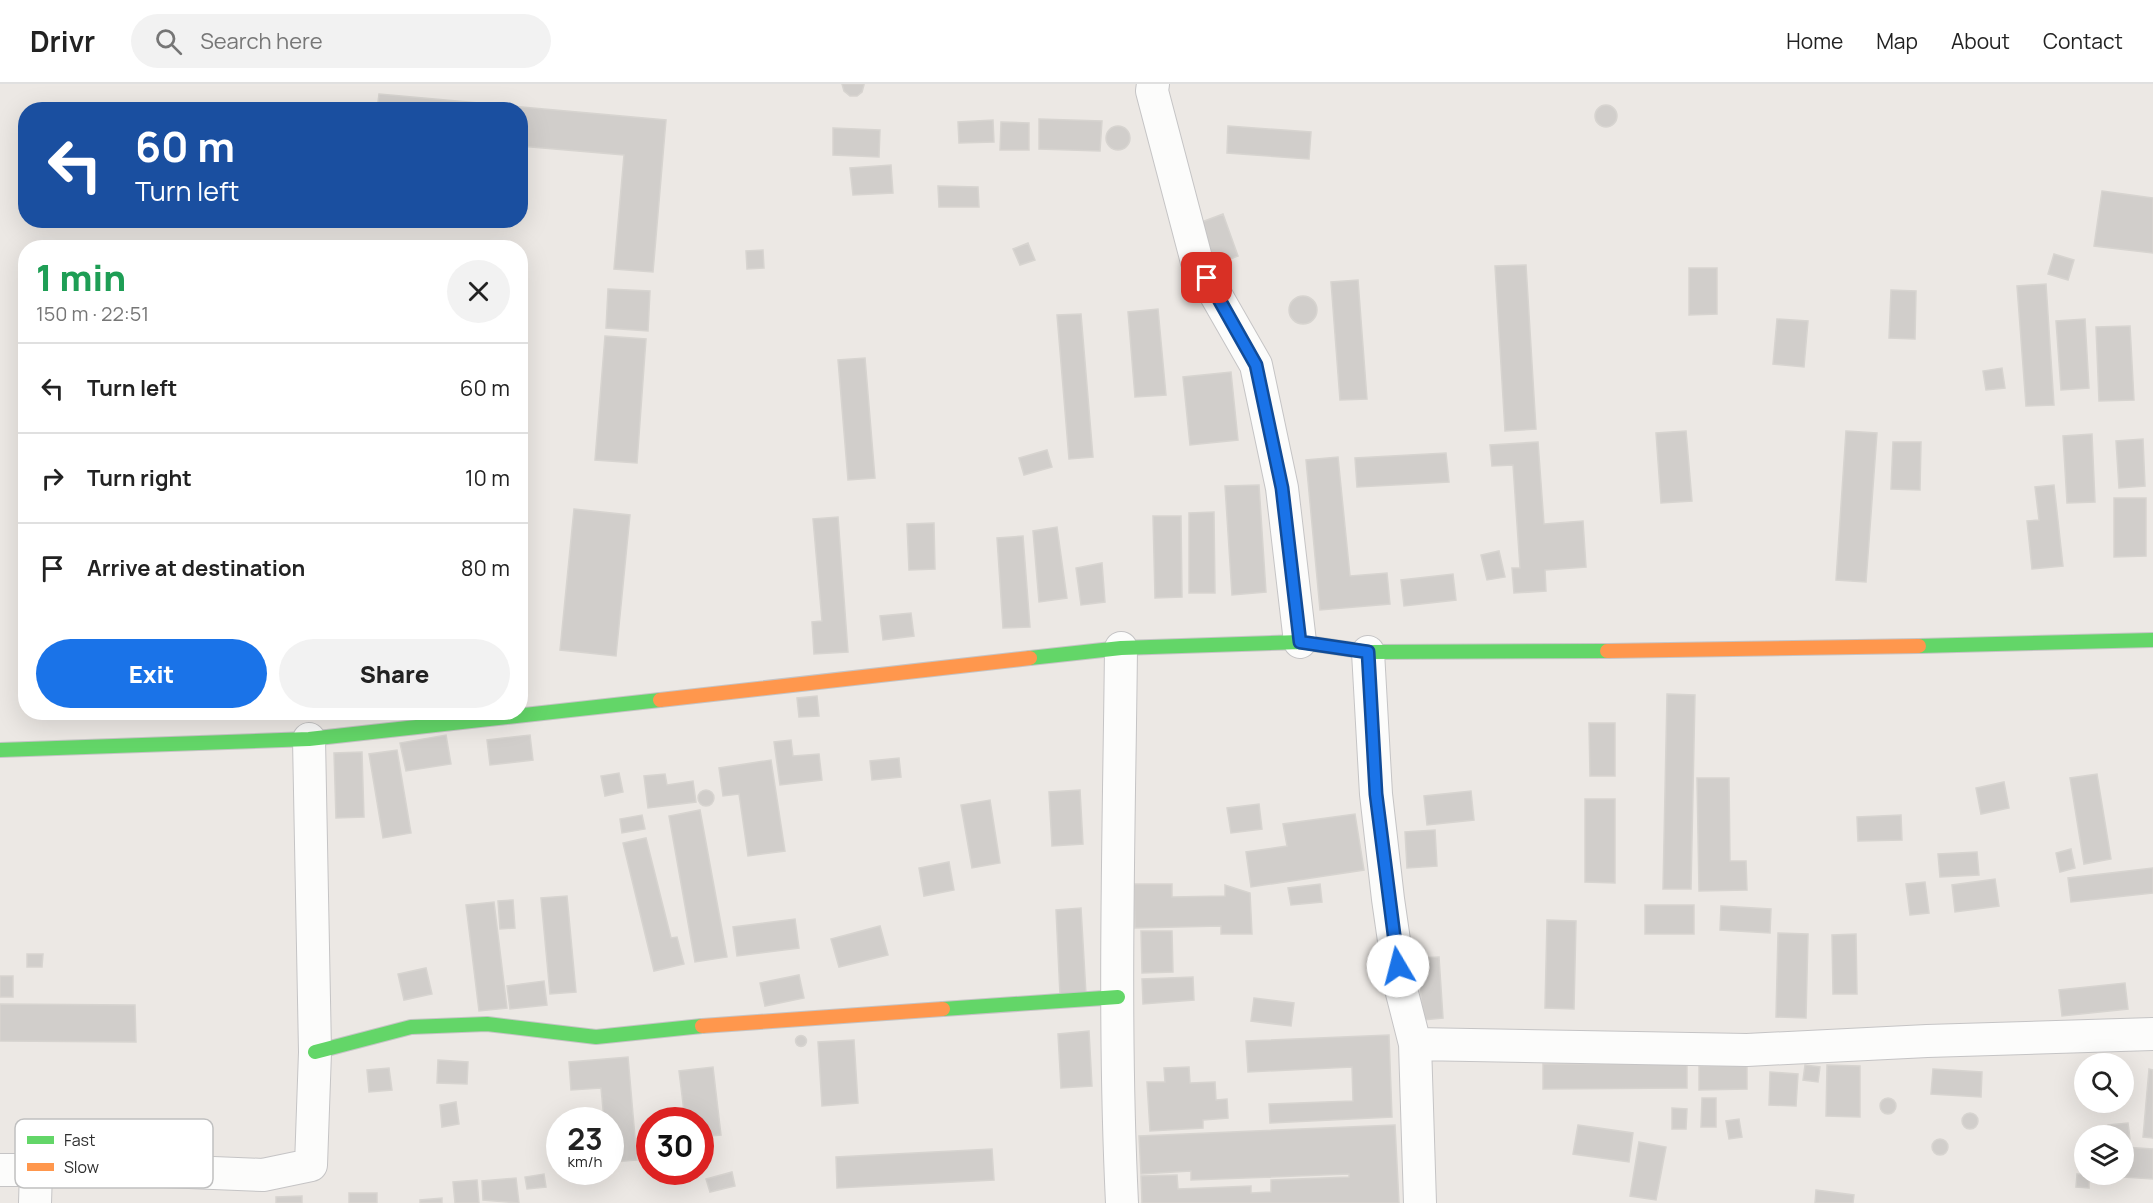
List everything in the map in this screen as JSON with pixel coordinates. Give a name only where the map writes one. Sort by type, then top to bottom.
[{"type":"street","points":[[1153,84],[1152,91],[1197,262],[1256,365],[1282,488],[1300,642]]},
{"type":"street","points":[[528,714],[1121,648],[1300,642],[1368,652],[1898,648],[2153,640]]},
{"type":"street","points":[[1121,648],[1118,997],[1122,1203]]},
{"type":"street","points":[[1368,652],[1376,794],[1388,899],[1401,989],[1415,1044],[1420,1203]]},
{"type":"street","points":[[0,750],[309,739],[479,720]]},
{"type":"street","points":[[213,1172],[263,1174],[311,1165],[315,1052],[309,739]]},
{"type":"street","points":[[315,1052],[411,1027],[487,1024],[596,1037],[707,1025],[1118,997]]},
{"type":"street","points":[[1415,1044],[1747,1050],[1950,1040],[2153,1034]]},
{"type":"street","points":[[0,1170],[15,1170]]},
{"type":"street","points":[[35,1188],[35,1203]]},
{"type":"building","points":[[842,84],[864,85],[862,92],[857,96],[850,96],[844,91]]},
{"type":"building","points":[[379,94],[467,102],[378,102]]},
{"type":"building","points":[[1606,105],[1614,108],[1617,116],[1614,124],[1606,127],[1598,124],[1595,116],[1598,108]]},
{"type":"building","points":[[528,107],[666,120],[653,272],[614,269],[624,155],[528,147]]},
{"type":"building","points":[[1039,119],[1102,121],[1100,151],[1039,149]]},
{"type":"building","points":[[993,120],[994,142],[959,143],[958,122]]},
{"type":"building","points":[[1001,122],[1029,123],[1029,150],[1000,150]]},
{"type":"building","points":[[1118,126],[1123,127],[1129,133],[1129,143],[1123,149],[1118,150],[1113,149],[1107,143],[1106,138],[1107,133],[1113,127]]},
{"type":"building","points":[[1228,126],[1311,132],[1309,159],[1227,153]]},
{"type":"building","points":[[833,128],[880,130],[879,157],[833,155]]},
{"type":"building","points":[[891,165],[893,193],[853,195],[850,168]]},
{"type":"building","points":[[938,186],[978,187],[979,207],[939,207]]},
{"type":"building","points":[[2102,191],[2153,198],[2153,253],[2094,246]]},
{"type":"building","points":[[1223,214],[1238,256],[1214,265],[1199,223]]},
{"type":"building","points":[[1028,243],[1035,260],[1020,265],[1013,249]]},
{"type":"building","points":[[763,250],[764,268],[747,269],[746,251]]},
{"type":"building","points":[[2054,254],[2074,260],[2068,280],[2048,274]]},
{"type":"building","points":[[1526,265],[1536,429],[1505,431],[1495,266]]},
{"type":"building","points":[[1689,268],[1717,268],[1717,314],[1689,315]]},
{"type":"building","points":[[1358,280],[1367,399],[1340,400],[1331,282]]},
{"type":"building","points":[[2046,284],[2054,405],[2026,406],[2017,286]]},
{"type":"building","points":[[608,289],[650,291],[648,331],[606,328]]},
{"type":"building","points":[[1891,290],[1916,291],[1915,339],[1889,338]]},
{"type":"building","points":[[1303,296],[1313,300],[1317,310],[1313,320],[1303,324],[1293,320],[1289,310],[1293,300]]},
{"type":"building","points":[[1158,309],[1166,395],[1135,397],[1128,312]]},
{"type":"building","points":[[1081,314],[1093,457],[1069,459],[1057,315]]},
{"type":"building","points":[[1777,319],[1808,321],[1804,367],[1773,364]]},
{"type":"building","points":[[2085,319],[2089,388],[2061,390],[2056,321]]},
{"type":"building","points":[[2130,326],[2134,400],[2099,401],[2096,327]]},
{"type":"building","points":[[605,336],[646,339],[637,463],[595,460]]},
{"type":"building","points":[[865,358],[875,478],[848,480],[838,360]]},
{"type":"building","points":[[2002,368],[2005,388],[1986,390],[1983,371]]},
{"type":"building","points":[[1231,372],[1238,440],[1190,445],[1183,377]]},
{"type":"building","points":[[1686,431],[1692,501],[1661,503],[1656,433]]},
{"type":"building","points":[[1846,431],[1877,433],[1866,582],[1836,580]]},
{"type":"building","points":[[2092,434],[2095,502],[2067,503],[2063,436]]},
{"type":"building","points":[[2143,439],[2145,486],[2119,488],[2116,441]]},
{"type":"building","points":[[1538,442],[1544,524],[1583,521],[1586,567],[1545,570],[1546,591],[1514,593],[1512,568],[1520,568],[1513,465],[1492,466],[1490,445]]},
{"type":"building","points":[[1893,442],[1921,442],[1920,490],[1891,489]]},
{"type":"building","points":[[1047,450],[1052,467],[1024,475],[1019,458]]},
{"type":"building","points":[[1446,453],[1449,482],[1357,487],[1355,458]]},
{"type":"building","points":[[1338,457],[1350,576],[1387,573],[1390,604],[1320,610],[1306,460]]},
{"type":"building","points":[[1259,485],[1266,592],[1232,595],[1225,486]]},
{"type":"building","points":[[2054,485],[2063,566],[2032,569],[2027,521],[2039,520],[2035,487]]},
{"type":"building","points":[[2114,498],[2146,498],[2146,556],[2114,557]]},
{"type":"building","points":[[574,509],[630,515],[616,656],[560,650]]},
{"type":"building","points":[[1214,512],[1215,593],[1189,593],[1189,513]]},
{"type":"building","points":[[1153,516],[1181,516],[1182,597],[1155,598]]},
{"type":"building","points":[[838,517],[848,652],[814,654],[812,622],[822,621],[813,519]]},
{"type":"building","points":[[934,523],[935,569],[909,570],[907,524]]},
{"type":"building","points":[[1057,527],[1067,598],[1039,602],[1033,531]]},
{"type":"building","points":[[1023,536],[1030,627],[1003,628],[997,538]]},
{"type":"building","points":[[1499,551],[1505,577],[1487,580],[1481,555]]},
{"type":"building","points":[[1102,563],[1105,602],[1081,605],[1076,568]]},
{"type":"building","points":[[1453,574],[1456,600],[1404,606],[1401,580]]},
{"type":"building","points":[[911,613],[914,636],[883,640],[880,616]]},
{"type":"building","points":[[1667,694],[1695,695],[1691,889],[1663,889]]},
{"type":"building","points":[[817,696],[819,716],[799,717],[797,698]]},
{"type":"building","points":[[1589,723],[1615,723],[1615,776],[1590,776]]},
{"type":"building","points":[[446,735],[451,764],[406,771],[400,743]]},
{"type":"building","points":[[530,735],[533,760],[490,765],[487,740]]},
{"type":"building","points":[[791,740],[793,756],[819,754],[822,780],[780,785],[774,742]]},
{"type":"building","points":[[397,750],[411,833],[383,838],[369,754]]},
{"type":"building","points":[[362,752],[364,817],[336,818],[334,753]]},
{"type":"building","points":[[899,758],[901,777],[872,780],[870,761]]},
{"type":"building","points":[[771,760],[785,851],[748,856],[739,794],[723,796],[719,768]]},
{"type":"building","points":[[619,773],[623,792],[605,796],[601,776]]},
{"type":"building","points":[[665,774],[667,785],[693,781],[696,802],[648,808],[644,776]]},
{"type":"building","points":[[2097,774],[2111,859],[2084,864],[2070,778]]},
{"type":"building","points":[[1697,778],[1729,778],[1730,861],[1746,861],[1747,890],[1699,891]]},
{"type":"building","points":[[2004,782],[2009,808],[1981,814],[1976,788]]},
{"type":"building","points":[[706,790],[714,798],[706,806],[698,798]]},
{"type":"building","points":[[1080,790],[1083,844],[1052,846],[1049,792]]},
{"type":"building","points":[[1471,791],[1474,820],[1427,825],[1424,796]]},
{"type":"building","points":[[1585,799],[1615,799],[1615,883],[1585,882]]},
{"type":"building","points":[[990,800],[1000,863],[972,868],[961,805]]},
{"type":"building","points":[[1259,804],[1262,829],[1231,833],[1227,808]]},
{"type":"building","points":[[700,810],[727,957],[695,962],[669,816]]},
{"type":"building","points":[[1355,814],[1364,870],[1251,887],[1246,852],[1287,846],[1283,824]]},
{"type":"building","points":[[642,815],[645,829],[622,833],[620,819]]},
{"type":"building","points":[[1901,815],[1902,840],[1858,841],[1857,817]]},
{"type":"building","points":[[1435,830],[1437,866],[1407,868],[1405,832]]},
{"type":"building","points":[[646,838],[671,938],[677,937],[684,964],[654,971],[623,843]]},
{"type":"building","points":[[2071,849],[2075,868],[2060,872],[2056,853]]},
{"type":"building","points":[[1977,852],[1979,875],[1940,877],[1938,854]]},
{"type":"building","points":[[949,862],[954,890],[924,896],[919,868]]},
{"type":"building","points":[[2153,868],[2153,893],[2071,902],[2068,878]]},
{"type":"building","points":[[1995,879],[1999,906],[1955,912],[1952,885]]},
{"type":"building","points":[[1925,882],[1929,913],[1910,915],[1906,884]]},
{"type":"building","points":[[1134,884],[1172,884],[1172,897],[1225,896],[1225,885],[1250,893],[1252,934],[1221,934],[1221,926],[1135,928]]},
{"type":"building","points":[[1320,884],[1322,902],[1291,905],[1288,888]]},
{"type":"building","points":[[567,896],[576,992],[550,994],[541,898]]},
{"type":"building","points":[[513,900],[515,928],[500,929],[498,901]]},
{"type":"building","points":[[494,902],[507,1008],[479,1011],[466,905]]},
{"type":"building","points":[[1645,905],[1694,905],[1694,934],[1645,934]]},
{"type":"building","points":[[1721,906],[1771,909],[1770,933],[1720,930]]},
{"type":"building","points":[[1081,908],[1086,994],[1060,995],[1056,910]]},
{"type":"building","points":[[795,919],[799,948],[737,956],[733,927]]},
{"type":"building","points":[[1547,920],[1576,921],[1574,1009],[1545,1008]]},
{"type":"building","points":[[880,926],[888,955],[839,967],[831,939]]},
{"type":"building","points":[[1141,931],[1172,931],[1173,972],[1142,973]]},
{"type":"building","points":[[1778,933],[1808,934],[1806,1018],[1776,1017]]},
{"type":"building","points":[[1856,934],[1857,994],[1833,994],[1832,935]]},
{"type":"building","points":[[27,954],[43,954],[42,967],[27,967]]},
{"type":"building","points":[[1439,957],[1443,1018],[1423,1020],[1418,958]]},
{"type":"building","points":[[426,968],[432,994],[404,1000],[398,974]]},
{"type":"building","points":[[799,975],[804,998],[765,1006],[760,983]]},
{"type":"building","points":[[0,976],[13,976],[13,997],[0,997]]},
{"type":"building","points":[[1193,977],[1194,1000],[1143,1004],[1142,979]]},
{"type":"building","points":[[544,981],[547,1005],[510,1009],[507,986]]},
{"type":"building","points":[[2125,983],[2128,1009],[2062,1016],[2059,990]]},
{"type":"building","points":[[1254,998],[1294,1003],[1291,1026],[1251,1021]]},
{"type":"building","points":[[0,1004],[135,1005],[136,1042],[0,1041]]},
{"type":"building","points":[[1089,1031],[1092,1086],[1061,1088],[1058,1034]]},
{"type":"building","points":[[801,1035],[807,1041],[801,1047],[795,1041]]},
{"type":"building","points":[[1389,1035],[1392,1117],[1270,1123],[1269,1104],[1353,1101],[1352,1067],[1248,1072],[1246,1041]]},
{"type":"building","points":[[854,1040],[858,1103],[822,1106],[818,1042]]},
{"type":"building","points":[[628,1057],[636,1160],[624,1161],[624,1107],[603,1107],[601,1088],[571,1090],[569,1062]]},
{"type":"building","points":[[438,1060],[468,1062],[467,1084],[437,1083]]},
{"type":"building","points":[[1543,1064],[1687,1064],[1687,1088],[1543,1089]]},
{"type":"building","points":[[1805,1065],[1820,1067],[1818,1082],[1803,1080]]},
{"type":"building","points":[[1827,1065],[1860,1066],[1860,1117],[1826,1116]]},
{"type":"building","points":[[1699,1066],[1747,1066],[1747,1089],[1699,1090]]},
{"type":"building","points":[[713,1067],[721,1135],[714,1136],[714,1107],[683,1107],[679,1071]]},
{"type":"building","points":[[1189,1067],[1190,1083],[1215,1082],[1216,1100],[1227,1099],[1228,1118],[1203,1120],[1203,1128],[1150,1131],[1147,1082],[1165,1082],[1164,1068]]},
{"type":"building","points":[[389,1068],[392,1090],[369,1092],[367,1070]]},
{"type":"building","points":[[1933,1069],[1982,1072],[1981,1097],[1931,1094]]},
{"type":"building","points":[[2149,1069],[2153,1070],[2153,1138],[2143,1137]]},
{"type":"building","points":[[1770,1072],[1798,1074],[1796,1106],[1769,1105]]},
{"type":"building","points":[[1702,1098],[1716,1098],[1716,1127],[1701,1127]]},
{"type":"building","points":[[1888,1098],[1894,1100],[1896,1106],[1894,1112],[1888,1114],[1882,1112],[1880,1106],[1882,1100]]},
{"type":"building","points":[[456,1102],[459,1124],[442,1127],[440,1105]]},
{"type":"building","points":[[1672,1108],[1687,1109],[1686,1129],[1672,1129]]},
{"type":"building","points":[[1970,1113],[1976,1115],[1978,1121],[1976,1127],[1970,1129],[1964,1127],[1962,1121],[1964,1115]]},
{"type":"building","points":[[1739,1119],[1742,1137],[1729,1139],[1726,1121]]},
{"type":"building","points":[[1395,1125],[1399,1203],[1142,1203],[1141,1176],[1177,1175],[1178,1189],[1251,1186],[1251,1193],[1271,1192],[1271,1180],[1349,1177],[1349,1174],[1191,1180],[1191,1171],[1141,1174],[1139,1136]]},
{"type":"building","points":[[1578,1125],[1633,1133],[1629,1162],[1573,1154]]},
{"type":"building","points":[[1940,1139],[1946,1141],[1948,1147],[1946,1153],[1940,1155],[1934,1153],[1932,1147],[1934,1141]]},
{"type":"building","points":[[1639,1142],[1666,1147],[1656,1200],[1630,1196]]},
{"type":"building","points":[[2134,1148],[2153,1149],[2153,1179],[2134,1178]]},
{"type":"building","points":[[992,1149],[994,1180],[837,1188],[836,1157]]},
{"type":"building","points":[[732,1172],[735,1186],[710,1192],[708,1185],[714,1185],[714,1177]]},
{"type":"building","points":[[544,1174],[546,1187],[527,1189],[525,1177]]},
{"type":"building","points":[[516,1178],[519,1203],[483,1200],[482,1181]]},
{"type":"building","points":[[477,1180],[479,1203],[455,1203],[453,1182]]},
{"type":"building","points":[[2076,1185],[2089,1185],[2089,1188],[2076,1187]]},
{"type":"building","points":[[1816,1190],[1854,1195],[1853,1203],[1815,1203]]},
{"type":"building","points":[[349,1193],[377,1193],[377,1203],[349,1203]]},
{"type":"building","points":[[302,1196],[302,1203],[276,1203],[276,1197]]},
{"type":"building","points":[[442,1198],[442,1203],[420,1203],[420,1200]]},
{"type":"traffic: fast","points":[[1919,646],[2153,640]]},
{"type":"traffic: fast","points":[[1030,658],[1121,648],[1300,642],[1368,652],[1607,651]]},
{"type":"traffic: fast","points":[[528,715],[660,700]]},
{"type":"traffic: fast","points":[[0,750],[309,739],[480,720]]},
{"type":"traffic: fast","points":[[943,1009],[1118,997]]},
{"type":"traffic: fast","points":[[315,1052],[411,1027],[487,1024],[596,1037],[702,1026]]},
{"type":"traffic: slow","points":[[1607,651],[1919,646]]},
{"type":"traffic: slow","points":[[660,700],[1030,658]]},
{"type":"traffic: slow","points":[[702,1026],[943,1009]]},
{"type":"route","points":[[1207,278],[1256,365],[1282,488],[1300,642],[1368,652],[1376,794],[1398,966]]}]
